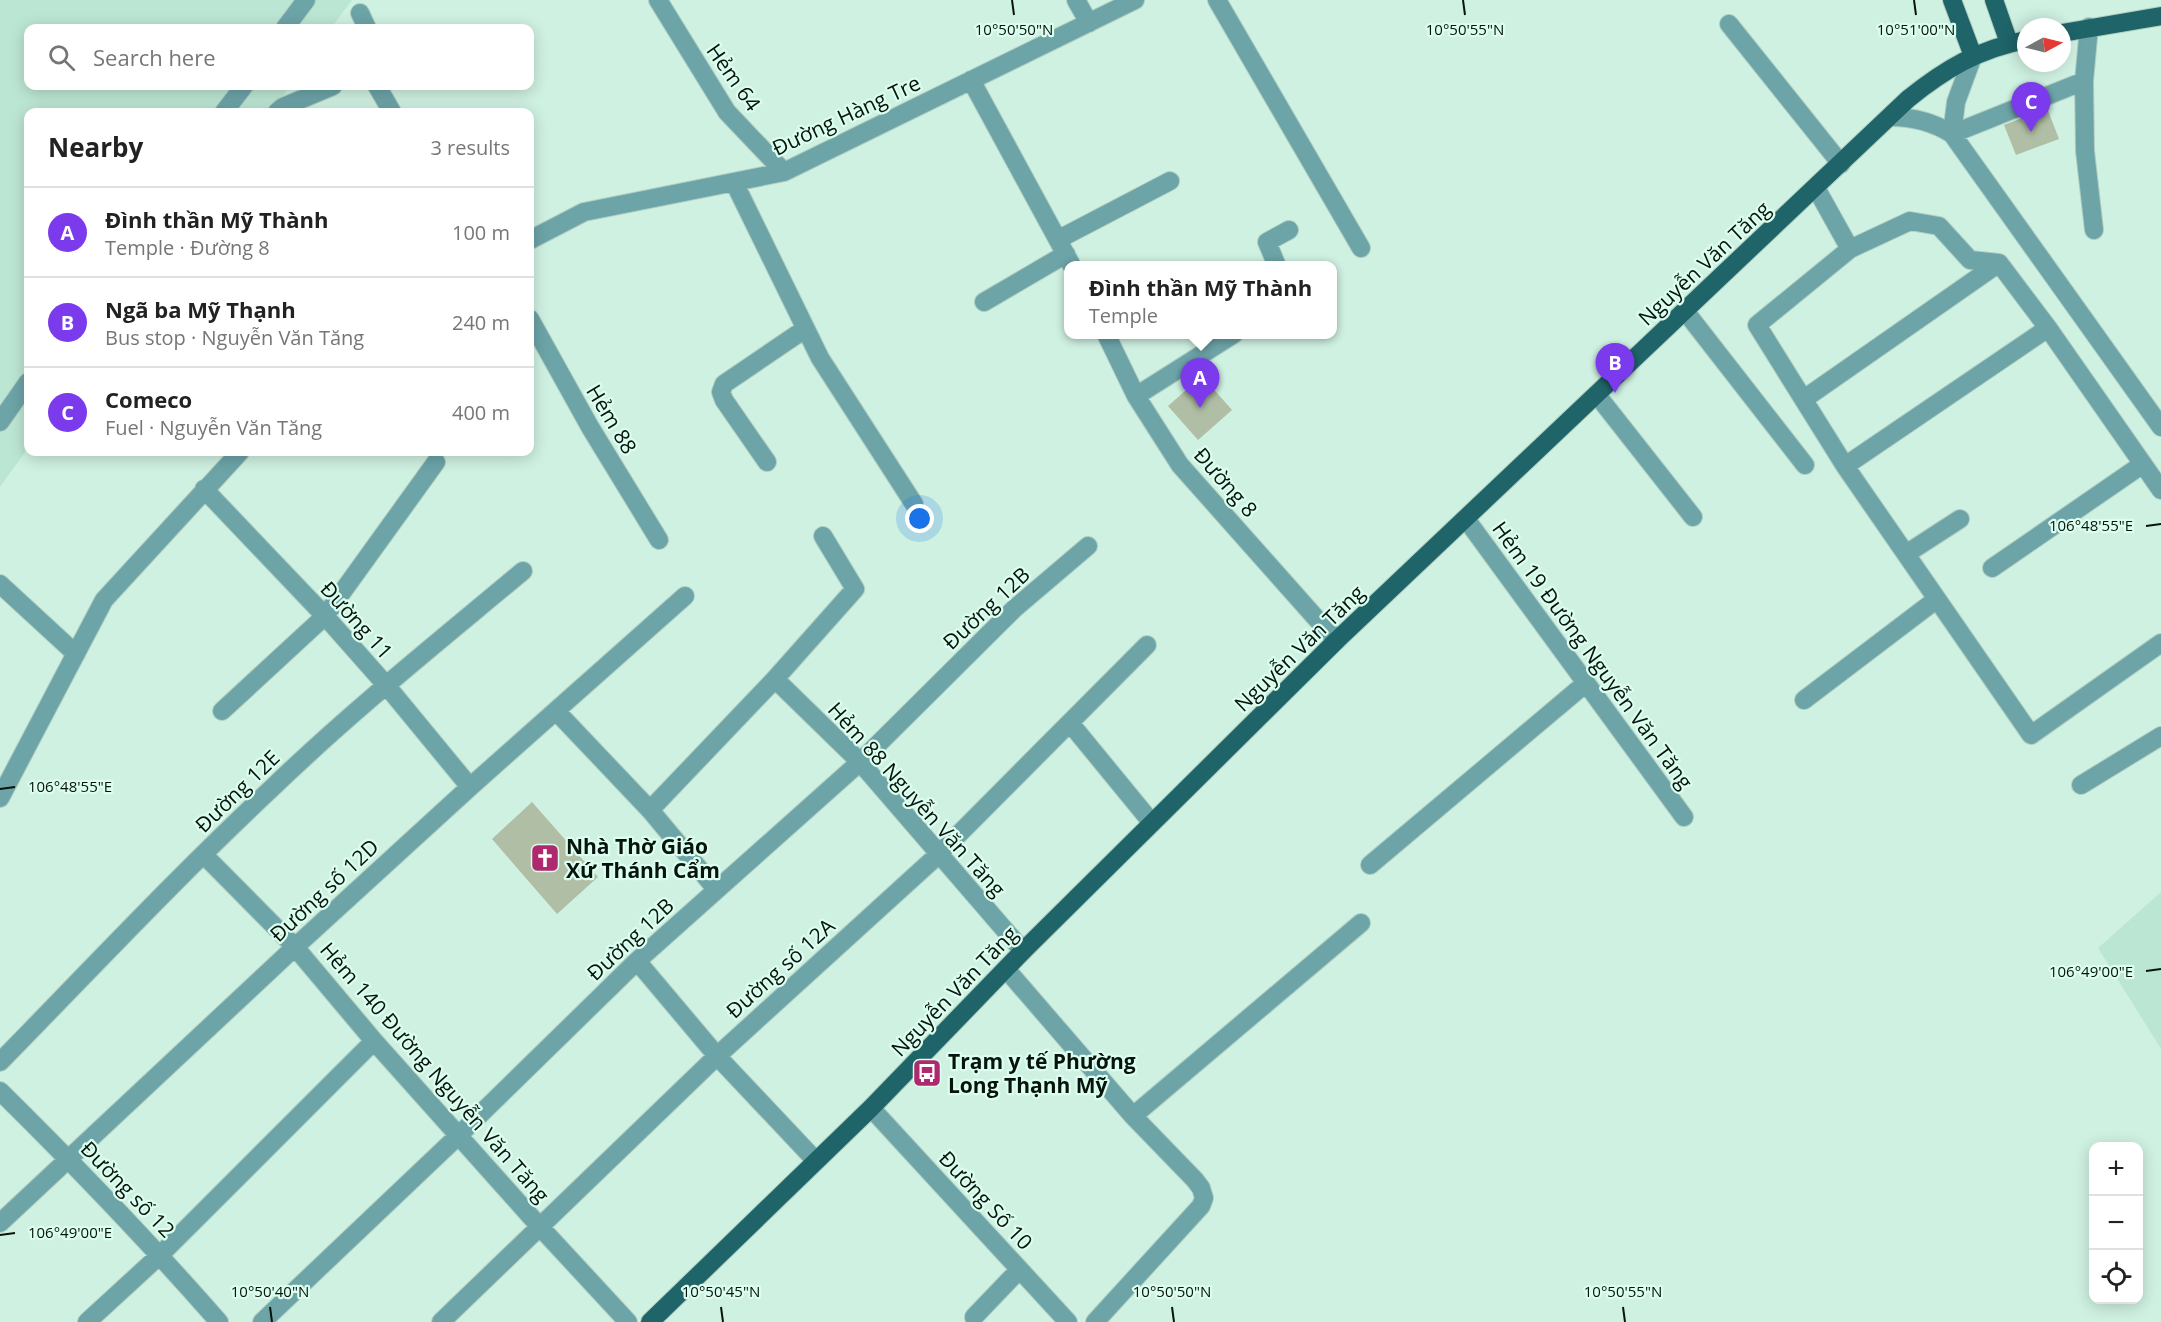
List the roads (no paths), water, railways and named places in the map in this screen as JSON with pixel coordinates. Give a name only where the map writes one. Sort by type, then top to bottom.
[{"type":"main road","points":[[1952,0],[1973,56]]},
{"type":"main road","points":[[1994,0],[2017,39]]},
{"type":"main road","points":[[2071,31],[2161,16]]},
{"type":"main road","name":"Nguyễn Văn Tăng","points":[[650,1322],[871,1108],[1023,951],[1337,640],[1891,117],[1927,84],[1950,68],[1973,56],[2017,41]]},
{"type":"street","points":[[288,24],[306,0]]},
{"type":"street","name":"Hẻm 64","points":[[658,0],[726,112],[784,172]]},
{"type":"street","points":[[1076,0],[1089,22]]},
{"type":"street","name":"Đường Hàng Tre","points":[[534,238],[584,212],[784,172],[1135,0]]},
{"type":"street","points":[[1217,0],[1361,248]]},
{"type":"street","points":[[1729,24],[1841,164]]},
{"type":"street","points":[[2089,27],[2084,81],[2085,151],[2094,230]]},
{"type":"street","points":[[1952,134],[1956,102],[1973,56]]},
{"type":"street","points":[[971,80],[1065,253]]},
{"type":"street","points":[[1952,134],[2084,81]]},
{"type":"street","points":[[227,108],[240,90]]},
{"type":"street","points":[[282,108],[323,90]]},
{"type":"street","points":[[379,90],[390,108]]},
{"type":"street","points":[[1891,117],[1905,117],[1936,124],[1952,134],[2158,417]]},
{"type":"street","points":[[984,302],[1065,253],[1170,181]]},
{"type":"street","points":[[734,182],[820,358],[914,504]]},
{"type":"street","points":[[1816,188],[1851,249]]},
{"type":"street","points":[[2161,490],[2048,328],[1999,263],[1970,260],[1939,226],[1910,220],[1851,249],[1757,325],[1845,466],[2031,735],[2161,643]]},
{"type":"street","points":[[1275,261],[1267,242],[1289,230]]},
{"type":"street","points":[[1804,399],[1999,263]]},
{"type":"street","points":[[1685,311],[1805,465]]},
{"type":"street","name":"Hẻm 88","points":[[534,326],[590,427],[659,540]]},
{"type":"street","points":[[1845,466],[2048,328]]},
{"type":"street","points":[[767,462],[724,400],[721,392],[724,384],[805,329]]},
{"type":"street","name":"Đường 8","points":[[1108,339],[1136,396],[1180,465],[1337,640]]},
{"type":"street","points":[[1136,396],[1226,339]]},
{"type":"street","points":[[0,422],[24,388]]},
{"type":"street","points":[[1597,395],[1693,517]]},
{"type":"street","points":[[0,798],[104,600],[236,456]]},
{"type":"street","points":[[222,711],[325,616],[436,462]]},
{"type":"street","points":[[1992,568],[2143,464]]},
{"type":"street","name":"Đường 11","points":[[204,489],[325,616],[386,685],[470,787]]},
{"type":"street","name":"Hẻm 19 Đường Nguyễn Văn Tăng","points":[[1466,519],[1684,817]]},
{"type":"street","points":[[1906,554],[1960,519]]},
{"type":"street","points":[[650,810],[775,679],[855,588],[823,536]]},
{"type":"street","name":"Đường 12B","points":[[262,1322],[459,1135],[637,961],[860,762],[1014,609],[1088,546]]},
{"type":"street","name":"Đường 12E","points":[[0,1062],[272,788],[386,685],[523,571]]},
{"type":"street","points":[[0,585],[75,654]]},
{"type":"street","name":"Đường số 12D","points":[[0,1223],[295,947],[470,787],[685,596]]},
{"type":"street","points":[[1804,700],[1937,599]]},
{"type":"street","name":"Đường số 12A","points":[[441,1322],[717,1056],[939,854],[1147,645]]},
{"type":"street","name":"Hẻm 88 Nguyễn Văn Tăng","points":[[775,679],[860,762],[1023,951]]},
{"type":"street","points":[[1370,866],[1586,683]]},
{"type":"street","points":[[556,711],[650,810],[716,889]]},
{"type":"street","points":[[1070,723],[1152,823]]},
{"type":"street","points":[[2081,785],[2161,736]]},
{"type":"street","name":"Hẻm 140 Đường Nguyễn Văn Tăng","points":[[204,855],[295,947],[374,1041],[628,1322]]},
{"type":"street","points":[[1133,1116],[1361,923]]},
{"type":"street","points":[[637,961],[717,1056],[816,1161]]},
{"type":"street","points":[[1006,969],[1133,1116],[1195,1180],[1204,1198],[1201,1206],[1095,1322]]},
{"type":"street","points":[[87,1322],[160,1255],[374,1041]]},
{"type":"street","name":"Đường số 12","points":[[0,1091],[69,1159],[160,1255],[219,1322]]},
{"type":"street","name":"Đường Số 10","points":[[871,1108],[1068,1322]]},
{"type":"street","points":[[974,1317],[1019,1270]]},
{"type":"place","name":"Comeco","points":[[2031,132]]},
{"type":"place","name":"Ngã ba Mỹ Thạnh","points":[[1615,393]]},
{"type":"place","name":"Đình thần Mỹ Thành","points":[[1200,408]]},
{"type":"place","name":"Nhà Thờ Giáo Xứ Thánh Cẩm","points":[[545,858]]},
{"type":"place","name":"Trạm y tế Phường Long Thạnh Mỹ","points":[[927,1073]]}]
